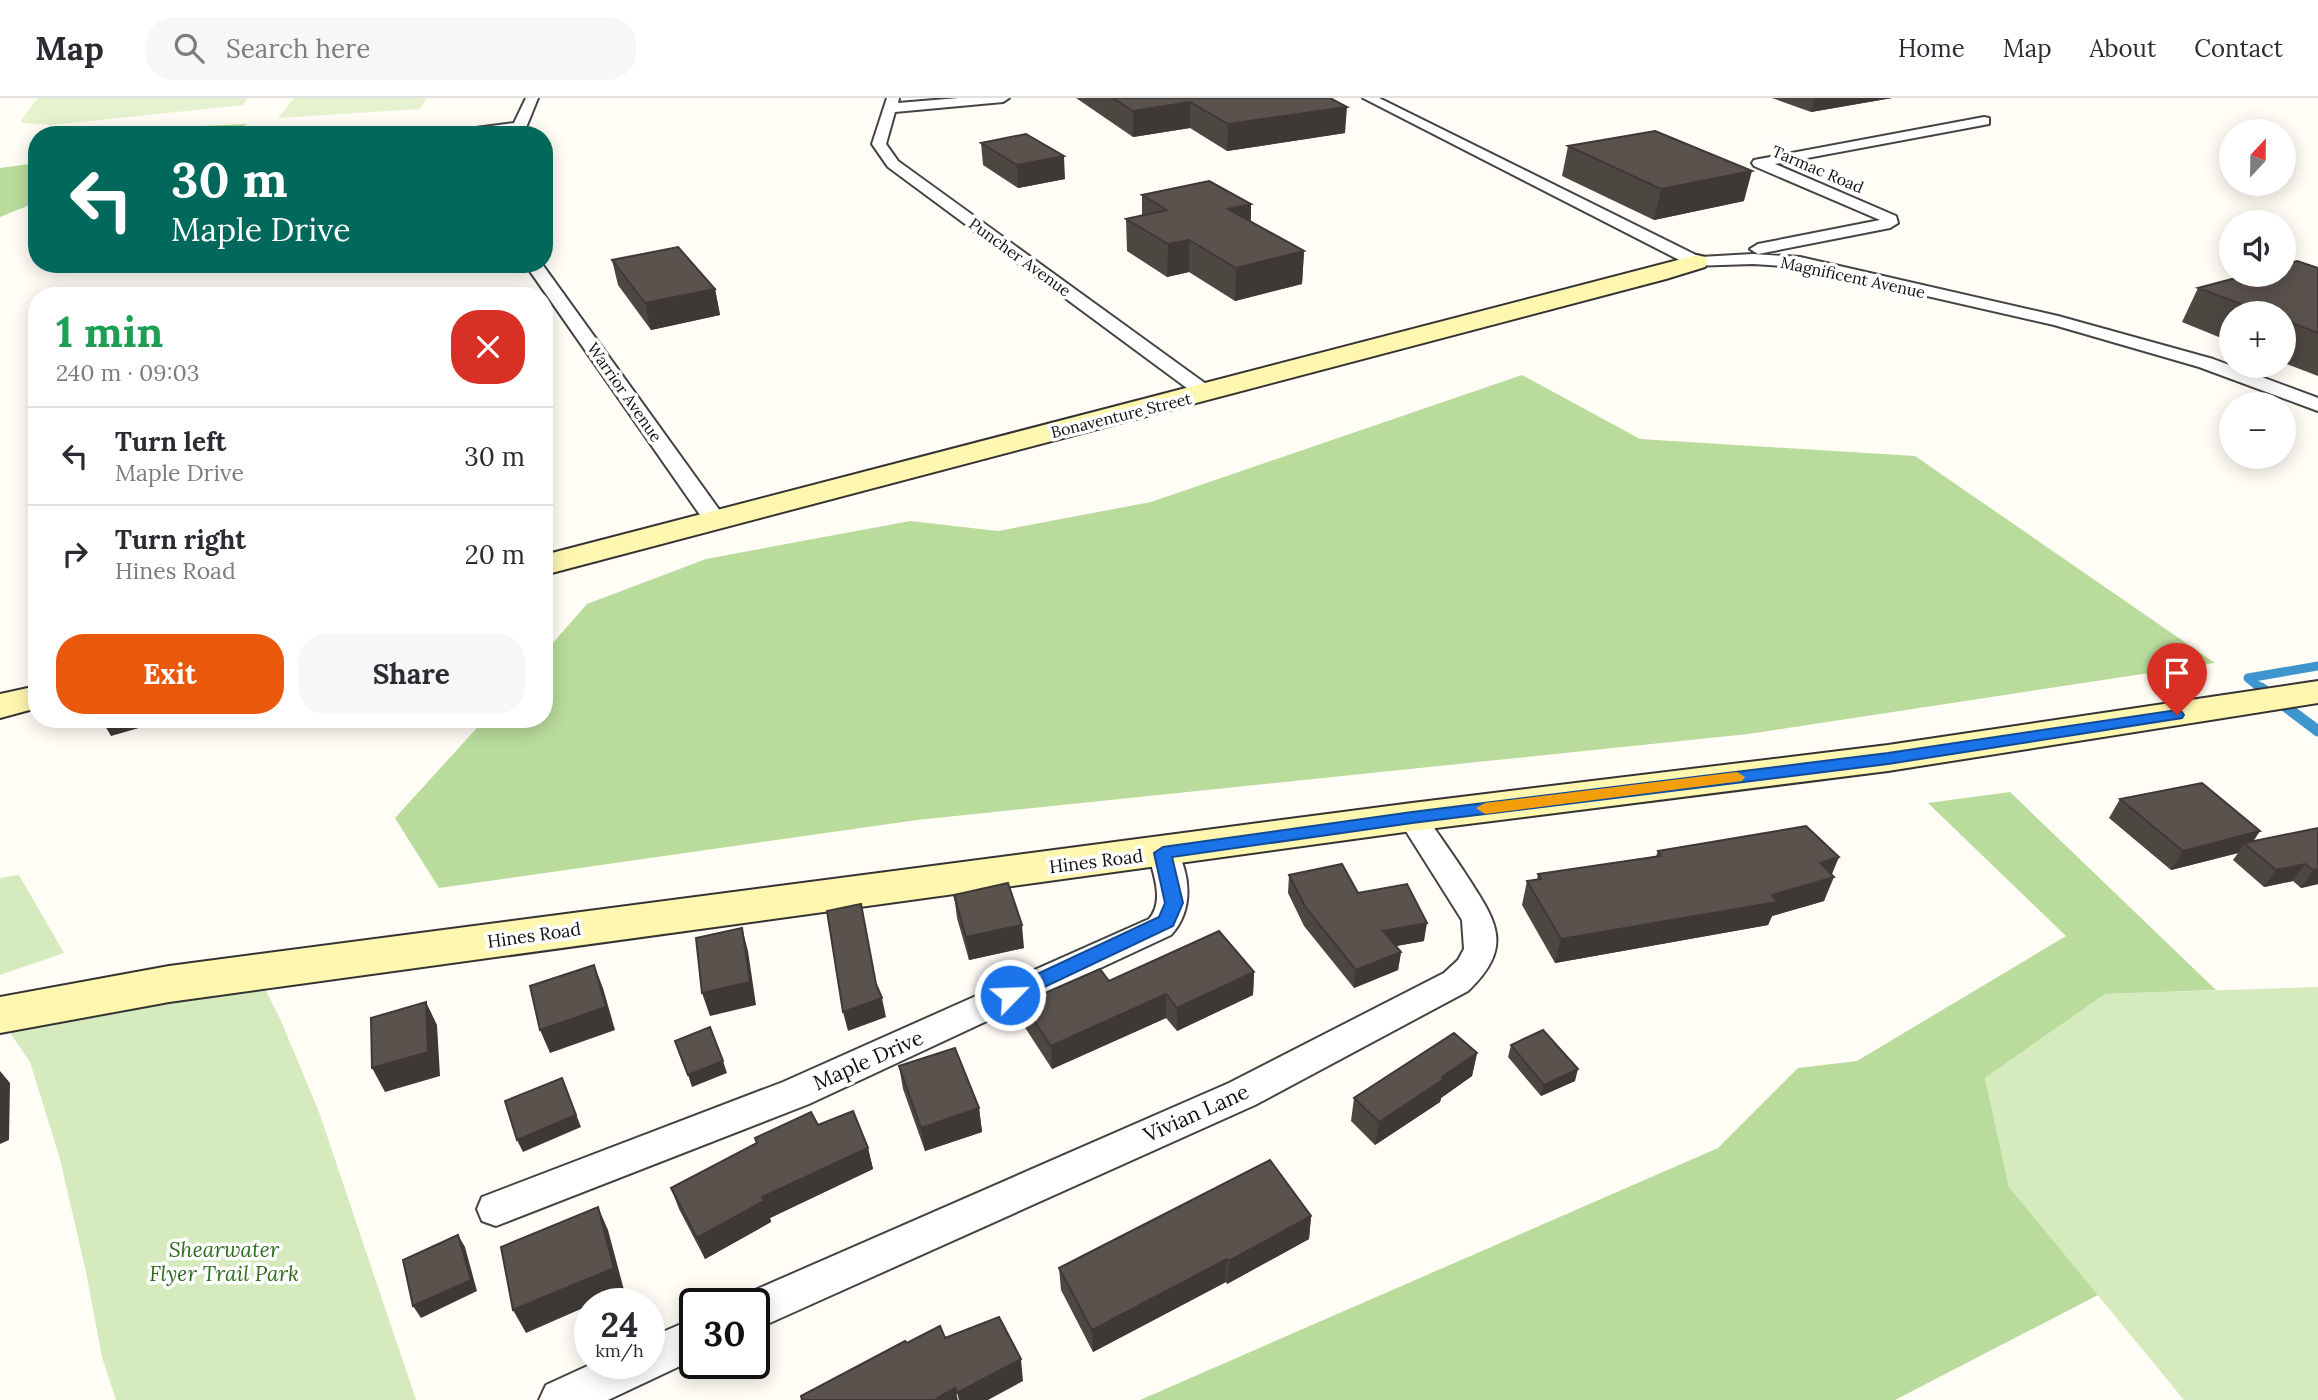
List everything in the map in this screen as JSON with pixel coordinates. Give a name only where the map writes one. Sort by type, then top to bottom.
[{"type":"street","points":[[519,126],[532,98]]},
{"type":"street","points":[[892,103],[1003,98]]},
{"type":"street","name":"Magnificent Avenue","points":[[1369,98],[1697,261],[1753,259],[1800,262],[2059,321],[2193,359],[2318,405]]},
{"type":"street","name":"Puncher Avenue","points":[[892,103],[879,144],[893,164],[1206,393]]},
{"type":"street","name":"Tarmac Road","points":[[1697,261],[1890,223],[1889,219],[1881,215],[1759,163],[1983,121]]},
{"type":"street","name":"Bonaventure Street","points":[[553,563],[1658,274],[1697,261]]},
{"type":"street","name":"Warrior Avenue","points":[[553,292],[715,520]]},
{"type":"street","name":"Hines Road","points":[[0,1015],[169,984],[773,902],[1163,853],[1412,817],[1888,758],[2287,698]]},
{"type":"street","points":[[0,706],[28,699]]},
{"type":"street","name":"Vivian Lane","points":[[770,1304],[1242,1094],[1456,982],[1471,968],[1480,949],[1478,919],[1412,817]]},
{"type":"street","name":"Maple Drive","points":[[496,1209],[796,1093],[1160,927],[1171,916],[1174,903],[1163,853]]},
{"type":"street","points":[[561,1400],[606,1379]]},
{"type":"green space","points":[[38,98],[247,98],[244,105],[51,125],[22,123],[21,120]]},
{"type":"green space","points":[[294,98],[426,98],[420,109],[278,118]]},
{"type":"green space","points":[[248,124],[242,126],[201,126]]},
{"type":"green space","points":[[28,164],[28,206],[0,217],[0,168]]},
{"type":"green space","points":[[1522,375],[1640,439],[1915,456],[2215,663],[1748,734],[917,820],[439,888],[395,818],[477,728],[553,728],[553,643],[587,604],[706,559],[910,521],[998,531],[1151,502]]},
{"type":"green space","points":[[2010,792],[2216,990],[2105,994],[1985,1078],[2009,1187],[2098,1295],[1895,1400],[1140,1400],[1718,1148],[1798,1068],[1857,1061],[2066,936],[1928,803]]},
{"type":"green space","points":[[19,875],[64,953],[0,975],[0,878]]},
{"type":"green space","name":"Shearwater Flyer Trail Park","points":[[261,981],[319,1112],[416,1400],[116,1400],[102,1357],[60,1159],[30,1062],[10,1033]]},
{"type":"green space","points":[[2318,987],[2318,1400],[2184,1400],[2009,1187],[1985,1078],[2105,994]]},
{"type":"building","points":[[1113,98],[1330,98],[1347,107],[1228,124],[1190,102],[1133,111]]},
{"type":"building","points":[[1655,131],[1752,171],[1661,189],[1568,146]]},
{"type":"building","points":[[1026,134],[1064,156],[1017,165],[981,143]]},
{"type":"building","points":[[1209,181],[1251,204],[1228,209],[1304,251],[1236,268],[1189,240],[1168,244],[1126,219],[1167,210],[1142,195]]},
{"type":"building","points":[[678,247],[715,289],[645,303],[612,260]]},
{"type":"building","points":[[2296,261],[2318,268],[2318,333],[2296,325],[2296,301],[2233,301],[2198,288],[2219,282],[2219,287],[2296,287]]},
{"type":"building","points":[[2202,783],[2260,831],[2183,851],[2120,799]]},
{"type":"building","points":[[1806,826],[1839,857],[1820,863],[1834,877],[1772,895],[1777,902],[1561,939],[1527,881],[1541,879],[1538,874],[1661,856],[1658,851]]},
{"type":"building","points":[[2318,828],[2318,869],[2313,870],[2305,864],[2276,870],[2244,843]]},
{"type":"building","points":[[1342,864],[1358,893],[1407,884],[1427,923],[1383,931],[1401,952],[1356,970],[1306,908],[1289,875]]},
{"type":"building","points":[[1008,883],[1022,925],[966,937],[954,895]]},
{"type":"building","points":[[861,904],[876,984],[882,998],[843,1012],[827,911]]},
{"type":"building","points":[[742,928],[750,982],[702,993],[696,938]]},
{"type":"building","points":[[1219,931],[1254,972],[1177,1008],[1166,994],[1051,1046],[1022,1003],[1100,969],[1109,981]]},
{"type":"building","points":[[594,965],[606,1007],[540,1030],[530,986]]},
{"type":"building","points":[[426,1002],[428,1052],[372,1068],[371,1018]]},
{"type":"building","points":[[710,1027],[723,1061],[688,1075],[675,1041]]},
{"type":"building","points":[[1543,1030],[1578,1069],[1544,1085],[1511,1045]]},
{"type":"building","points":[[1454,1033],[1477,1053],[1442,1077],[1444,1079],[1379,1122],[1354,1098]]},
{"type":"building","points":[[955,1048],[979,1108],[921,1128],[899,1066]]},
{"type":"building","points":[[562,1078],[576,1115],[517,1140],[505,1101]]},
{"type":"building","points":[[853,1111],[868,1148],[762,1197],[764,1201],[697,1238],[671,1188],[757,1143],[755,1138],[811,1112],[818,1125]]},
{"type":"building","points":[[1270,1160],[1311,1216],[1092,1330],[1059,1268]]},
{"type":"building","points":[[598,1207],[614,1268],[513,1310],[501,1247]]},
{"type":"building","points":[[458,1235],[471,1280],[413,1306],[403,1260]]},
{"type":"building","points":[[999,1317],[1021,1359],[957,1393],[955,1388],[934,1400],[802,1400],[801,1396],[905,1341],[907,1343],[940,1326],[945,1338]]},
{"type":"waterway","points":[[2263,690],[2248,678],[2318,666]]},
{"type":"waterway","points":[[2261,688],[2318,731]]},
{"type":"slow traffic","points":[[1485,808],[1737,777]]},
{"type":"route","points":[[1010,995],[1166,922],[1174,909],[1174,903],[1163,853],[1412,817],[1888,758],[2177,715]]}]
